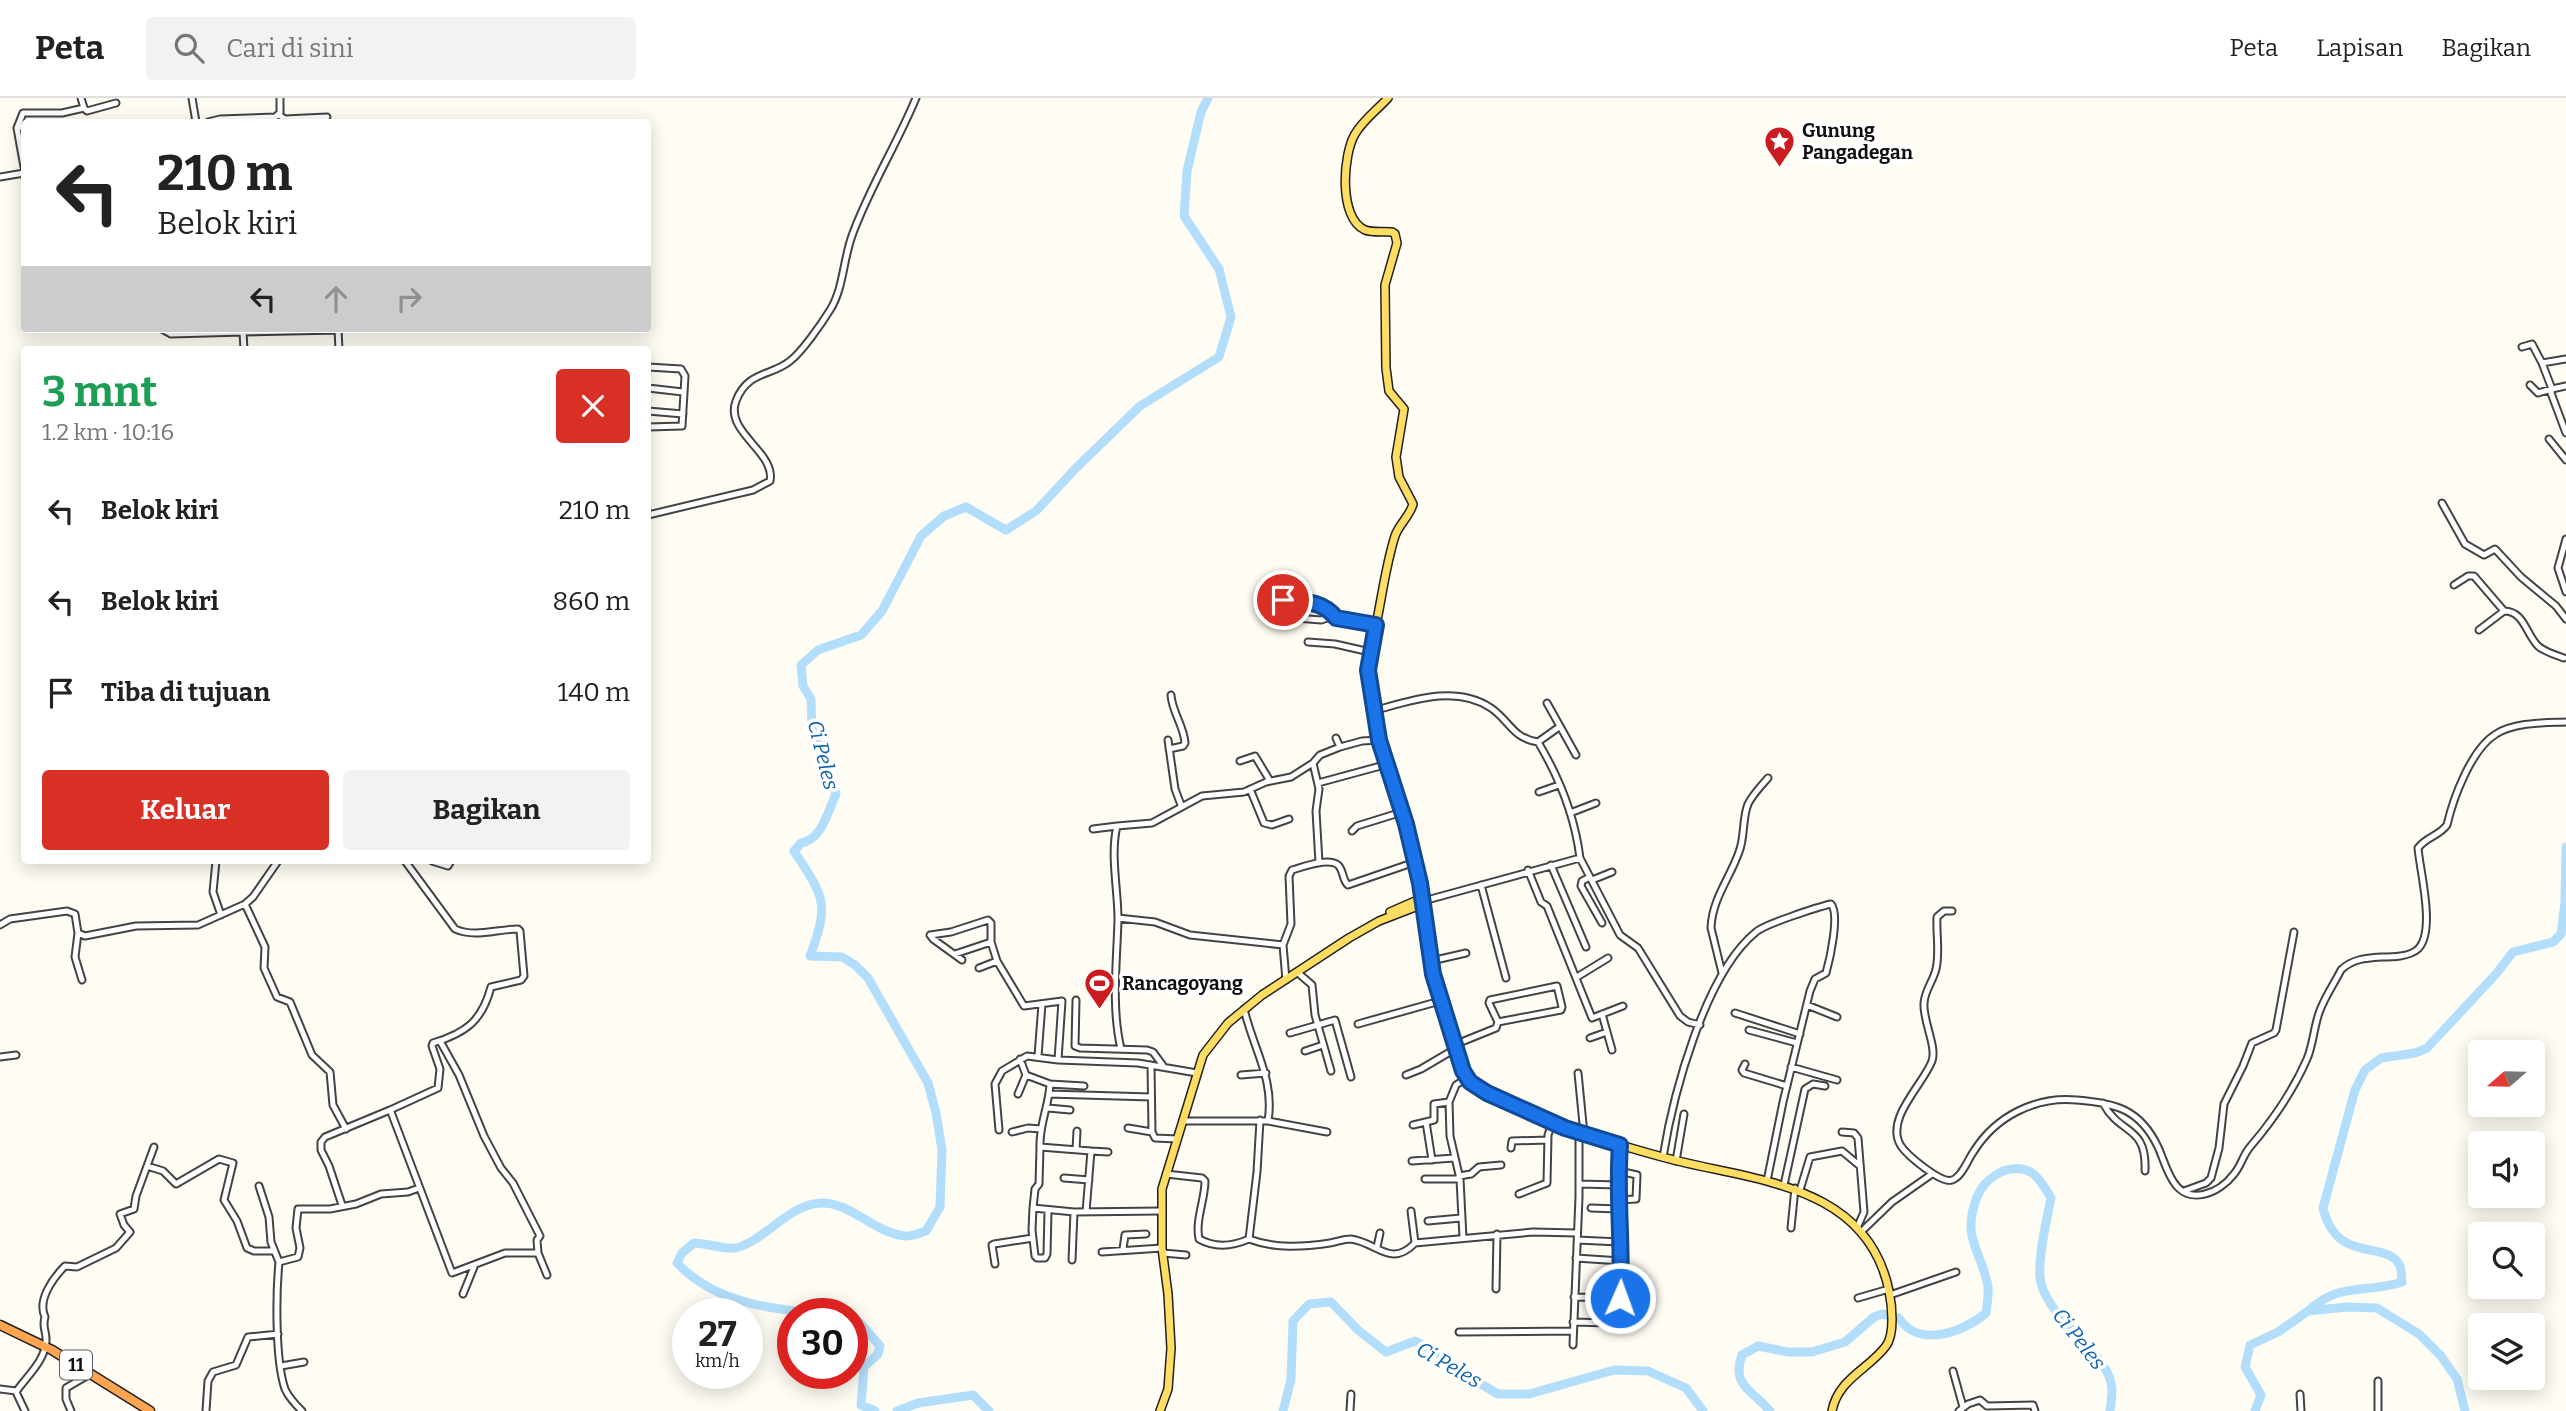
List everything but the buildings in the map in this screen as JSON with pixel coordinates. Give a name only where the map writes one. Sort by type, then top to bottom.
[{"type":"highway","name":"11","points":[[0,1325],[45,1346],[150,1411]]},
{"type":"main road","points":[[1388,98],[1359,126],[1345,169],[1347,202],[1356,221],[1366,230],[1394,232],[1396,240],[1385,285],[1386,368],[1390,391],[1404,411],[1396,457],[1399,477],[1413,507],[1396,534],[1370,652],[1369,682],[1379,740],[1402,812],[1420,883],[1431,961],[1454,1047],[1467,1078],[1487,1093],[1552,1123],[1676,1161],[1798,1189],[1837,1211],[1859,1230],[1878,1260],[1890,1295],[1890,1328],[1887,1345],[1846,1383],[1838,1394],[1832,1411]]},
{"type":"main road","points":[[1405,908],[1420,883]]},
{"type":"main road","points":[[1160,1411],[1170,1374],[1171,1348],[1162,1251],[1162,1189],[1206,1049],[1244,1009],[1297,972],[1379,921],[1424,901]]},
{"type":"main road","points":[[1405,908],[1419,912],[1425,919]]},
{"type":"street","points":[[81,98],[84,108]]},
{"type":"street","points":[[192,98],[196,119]]},
{"type":"street","points":[[279,115],[280,98]]},
{"type":"street","points":[[651,512],[752,489],[770,481],[771,473],[763,458],[737,420],[734,408],[736,400],[758,374],[792,360],[831,309],[837,297],[851,237],[867,196],[887,162],[916,98]]},
{"type":"street","points":[[21,152],[16,128],[23,113],[62,113],[84,108],[87,111],[116,103]]},
{"type":"street","points":[[279,115],[285,119],[327,117]]},
{"type":"street","points":[[220,119],[272,118],[279,115]]},
{"type":"street","points":[[16,128],[21,127]]},
{"type":"street","points":[[0,177],[21,174]]},
{"type":"street","points":[[169,333],[189,333]]},
{"type":"street","points":[[2522,348],[2532,344],[2542,363],[2552,389],[2551,396],[2566,433]]},
{"type":"street","points":[[2542,363],[2566,359]]},
{"type":"street","points":[[651,367],[681,369],[684,376],[683,424],[680,427],[651,427]]},
{"type":"street","points":[[2530,384],[2538,393],[2566,386]]},
{"type":"street","points":[[651,388],[683,392]]},
{"type":"street","points":[[651,411],[683,414]]},
{"type":"street","points":[[2549,439],[2566,460]]},
{"type":"street","points":[[2442,503],[2465,544],[2484,555],[2495,549],[2521,578],[2556,606],[2566,619]]},
{"type":"street","points":[[2566,538],[2558,568],[2566,592]]},
{"type":"street","points":[[2454,585],[2468,576],[2474,576],[2504,611],[2513,612],[2519,617],[2542,649],[2565,658]]},
{"type":"street","points":[[1279,593],[1283,600],[1297,600],[1327,607],[1334,616],[1341,619],[1376,625]]},
{"type":"street","points":[[1297,600],[1293,614],[1296,618],[1321,620],[1334,616]]},
{"type":"street","points":[[2479,630],[2504,611]]},
{"type":"street","points":[[1308,642],[1335,644],[1370,652]]},
{"type":"street","points":[[1169,749],[1183,746],[1185,743],[1171,695]]},
{"type":"street","points":[[1373,711],[1432,697],[1460,696],[1490,707],[1524,739],[1538,742],[1550,761],[1570,813],[1580,858],[1620,935],[1638,948],[1679,1016],[1700,1025]]},
{"type":"street","points":[[1547,703],[1576,755]]},
{"type":"street","points":[[1952,911],[1944,911],[1937,917],[1936,971],[1925,993],[1924,1003],[1932,1059],[1896,1127],[1900,1145],[1932,1174],[1947,1181],[1955,1179],[1981,1142],[2008,1117],[2028,1105],[2063,1098],[2103,1103],[2132,1113],[2140,1120],[2157,1144],[2173,1181],[2194,1197],[2213,1191],[2232,1177],[2259,1138],[2292,1087],[2308,1055],[2320,1009],[2341,970],[2362,958],[2406,955],[2419,948],[2426,932],[2427,913],[2418,848],[2422,842],[2441,832],[2447,825],[2470,763],[2488,740],[2506,730],[2566,722]]},
{"type":"street","points":[[1538,742],[1559,727]]},
{"type":"street","points":[[1336,738],[1340,747]]},
{"type":"street","points":[[1168,740],[1175,789],[1181,805]]},
{"type":"street","points":[[1093,829],[1152,823],[1202,796],[1244,792],[1270,781],[1291,777],[1313,763],[1320,755],[1340,747],[1379,740]]},
{"type":"street","points":[[1240,761],[1255,756],[1270,781]]},
{"type":"street","points":[[1313,763],[1318,783],[1316,816],[1319,863]]},
{"type":"street","points":[[1318,783],[1388,764]]},
{"type":"street","points":[[1722,973],[1711,920],[1720,892],[1740,849],[1751,798],[1768,778]]},
{"type":"street","points":[[1539,792],[1559,785]]},
{"type":"street","points":[[1250,789],[1264,822],[1272,825],[1289,819]]},
{"type":"street","points":[[1570,813],[1595,803]]},
{"type":"street","points":[[1352,831],[1357,826],[1402,812]]},
{"type":"street","points":[[1117,826],[1115,858],[1118,918],[1115,966],[1121,1049]]},
{"type":"street","points":[[1424,901],[1528,870],[1580,858]]},
{"type":"street","points":[[1286,980],[1283,945],[1291,924],[1290,872],[1319,863],[1337,864],[1343,882],[1348,886],[1415,862]]},
{"type":"street","points":[[216,864],[213,892],[221,915]]},
{"type":"street","points":[[78,933],[85,936],[135,926],[198,925],[245,904],[276,864]]},
{"type":"street","points":[[342,1205],[320,1145],[325,1138],[437,1090],[440,1069],[432,1046],[435,1042],[469,1026],[479,1017],[491,987],[523,979],[520,931],[515,928],[479,933],[455,929],[407,864]]},
{"type":"street","points":[[1551,865],[1586,947]]},
{"type":"street","points":[[1528,870],[1541,902],[1548,906],[1592,1017],[1623,1006]]},
{"type":"street","points":[[1602,923],[1581,886],[1582,881],[1612,872]]},
{"type":"street","points":[[1481,885],[1506,978]]},
{"type":"street","points":[[245,904],[265,947],[264,968],[269,980],[278,997],[290,1002],[312,1055],[330,1072],[334,1105],[346,1129]]},
{"type":"street","points":[[1663,1157],[1674,1097],[1722,973],[1747,940],[1760,929],[1831,904],[1835,912],[1830,959],[1826,973],[1815,979],[1807,1005],[1767,1181]]},
{"type":"street","points":[[0,925],[10,919],[67,911],[76,916],[78,933],[75,964],[82,980]]},
{"type":"street","points":[[1118,918],[1155,922],[1190,935],[1283,945]]},
{"type":"street","points":[[962,960],[930,934],[951,932],[988,920],[991,923],[991,942],[997,961],[1024,1006],[1060,1000],[1062,1002],[1058,1060]]},
{"type":"street","points":[[2184,1191],[2206,1183],[2211,1178],[2220,1148],[2224,1104],[2244,1066],[2252,1043],[2276,1030],[2294,932]]},
{"type":"street","points":[[955,954],[991,942]]},
{"type":"street","points":[[1431,961],[1466,953]]},
{"type":"street","points":[[1577,978],[1608,958]]},
{"type":"street","points":[[979,968],[997,961]]},
{"type":"street","points":[[1297,972],[1312,985],[1317,1025],[1331,1070]]},
{"type":"street","points":[[1406,1075],[1421,1069],[1454,1047],[1496,1028],[1498,1022],[1490,1000],[1557,986],[1561,1010],[1498,1022]]},
{"type":"street","points":[[1076,1000],[1075,1046],[1151,1051],[1164,1067]]},
{"type":"street","points":[[1358,1024],[1440,1001]]},
{"type":"street","points":[[1038,1056],[1042,1003]]},
{"type":"street","points":[[1807,1005],[1837,1017]]},
{"type":"street","points":[[1244,1009],[1266,1073],[1270,1098],[1268,1121]]},
{"type":"street","points":[[1735,1013],[1800,1034]]},
{"type":"street","points":[[1602,1014],[1612,1050]]},
{"type":"street","points":[[1290,1033],[1335,1020],[1351,1077]]},
{"type":"street","points":[[1749,1030],[1797,1043]]},
{"type":"street","points":[[1590,1038],[1607,1032]]},
{"type":"street","points":[[440,1041],[459,1075],[484,1136],[530,1214],[540,1236],[537,1240],[538,1253],[547,1275]]},
{"type":"street","points":[[1305,1051],[1323,1045]]},
{"type":"street","points":[[0,1058],[16,1055]]},
{"type":"street","points":[[999,1130],[995,1084],[1002,1071],[1020,1059],[1038,1056],[1058,1060],[1101,1060],[1197,1073]]},
{"type":"street","points":[[1018,1094],[1026,1075],[1020,1059]]},
{"type":"street","points":[[1745,1064],[1742,1070],[1744,1073],[1787,1086]]},
{"type":"street","points":[[1152,1065],[1154,1138],[1177,1139]]},
{"type":"street","points":[[1791,1067],[1837,1080]]},
{"type":"street","points":[[1241,1075],[1266,1073]]},
{"type":"street","points":[[1573,1345],[1581,1133],[1578,1073]]},
{"type":"street","points":[[1026,1075],[1050,1084],[1084,1086]]},
{"type":"street","points":[[1463,1238],[1459,1177],[1454,1158],[1448,1102],[1456,1085],[1467,1078]]},
{"type":"street","points":[[1048,1210],[1046,1257],[1035,1256],[1033,1208],[1035,1189],[1039,1184],[1041,1129],[1048,1108],[1050,1084]]},
{"type":"street","points":[[1784,1185],[1805,1089],[1813,1084],[1825,1086]]},
{"type":"street","points":[[1049,1094],[1151,1097]]},
{"type":"street","points":[[1413,1125],[1434,1119],[1436,1103],[1448,1102]]},
{"type":"street","points":[[2103,1103],[2110,1117],[2144,1146],[2145,1171]]},
{"type":"street","points":[[1048,1108],[1070,1110]]},
{"type":"street","points":[[390,1110],[451,1272],[474,1267],[505,1253],[538,1253]]},
{"type":"street","points":[[1676,1161],[1684,1114]]},
{"type":"street","points":[[1183,1121],[1260,1120],[1327,1132]]},
{"type":"street","points":[[1249,1239],[1260,1120]]},
{"type":"street","points":[[1426,1122],[1432,1160]]},
{"type":"street","points":[[1519,1194],[1547,1183],[1548,1140],[1552,1123]]},
{"type":"street","points":[[1012,1132],[1028,1128],[1041,1129]]},
{"type":"street","points":[[1128,1128],[1152,1132]]},
{"type":"street","points":[[1076,1150],[1077,1131]]},
{"type":"street","points":[[1842,1132],[1857,1135],[1864,1212],[1859,1230]]},
{"type":"street","points":[[1511,1148],[1512,1141],[1548,1140]]},
{"type":"street","points":[[1574,1297],[1619,1299],[1620,1145]]},
{"type":"street","points":[[16,1391],[34,1371],[45,1346],[42,1326],[45,1317],[42,1312],[44,1296],[65,1266],[77,1268],[85,1262],[95,1260],[116,1248],[130,1232],[120,1214],[134,1209],[154,1147]]},
{"type":"street","points":[[1040,1147],[1108,1153]]},
{"type":"street","points":[[1791,1228],[1798,1189],[1809,1159],[1842,1151],[1860,1166]]},
{"type":"street","points":[[1086,1212],[1091,1152]]},
{"type":"street","points":[[1412,1161],[1454,1158]]},
{"type":"street","points":[[147,1167],[163,1171],[176,1184],[219,1159],[233,1163],[224,1200],[237,1221],[247,1248],[254,1251],[274,1251]]},
{"type":"street","points":[[1426,1179],[1459,1177],[1471,1174],[1479,1167],[1501,1165]]},
{"type":"street","points":[[1618,1200],[1636,1199],[1637,1175],[1619,1171]]},
{"type":"street","points":[[1166,1174],[1202,1178],[1205,1181],[1197,1230],[1201,1241],[1226,1245],[1249,1239],[1285,1247],[1326,1244],[1349,1239],[1377,1247],[1395,1256],[1415,1244],[1497,1234],[1533,1232],[1620,1242]]},
{"type":"street","points":[[1859,1230],[1892,1202],[1932,1174]]},
{"type":"street","points":[[1065,1178],[1089,1180]]},
{"type":"street","points":[[1579,1184],[1619,1185]]},
{"type":"street","points":[[259,1186],[269,1216],[270,1239],[279,1262],[278,1334],[285,1389],[302,1411]]},
{"type":"street","points":[[279,1262],[298,1257],[300,1253],[296,1228],[299,1208],[330,1209],[356,1204],[381,1194],[408,1192],[419,1188]]},
{"type":"street","points":[[1033,1208],[1074,1212],[1161,1211]]},
{"type":"street","points":[[1591,1208],[1618,1209]]},
{"type":"street","points":[[1411,1211],[1415,1244]]},
{"type":"street","points":[[1072,1260],[1074,1212]]},
{"type":"street","points":[[1428,1221],[1461,1217]]},
{"type":"street","points":[[1377,1247],[1380,1233]]},
{"type":"street","points":[[1123,1249],[1125,1235],[1146,1234]]},
{"type":"street","points":[[1496,1289],[1497,1234]]},
{"type":"street","points":[[995,1264],[992,1245],[1033,1238]]},
{"type":"street","points":[[1102,1252],[1123,1249],[1186,1255]]},
{"type":"street","points":[[1576,1258],[1621,1261]]},
{"type":"street","points":[[463,1294],[474,1267]]},
{"type":"street","points":[[1858,1298],[1890,1295],[1956,1272]]},
{"type":"street","points":[[1573,1322],[1610,1323]]},
{"type":"street","points":[[1459,1332],[1572,1331]]},
{"type":"street","points":[[206,1411],[208,1381],[213,1372],[236,1365],[248,1337],[278,1334]]},
{"type":"street","points":[[282,1366],[304,1362]]},
{"type":"street","points":[[1953,1371],[1961,1409],[1980,1400],[1987,1408],[2033,1405],[2035,1411]]},
{"type":"street","points":[[71,1411],[66,1399],[66,1388],[90,1374]]},
{"type":"street","points":[[2378,1381],[2378,1411]]},
{"type":"street","points":[[0,1390],[16,1391]]},
{"type":"street","points":[[16,1391],[25,1411]]},
{"type":"street","points":[[1350,1411],[1352,1394]]},
{"type":"street","points":[[2300,1394],[2301,1411]]},
{"type":"waterway","name":"Ci Peles","points":[[777,1308],[748,1303],[710,1288],[677,1263],[682,1253],[694,1243],[727,1248],[747,1244],[798,1209],[809,1205],[821,1203],[842,1207],[894,1234],[907,1236],[926,1231],[940,1207],[942,1150],[928,1083],[868,978],[842,957],[810,956],[820,924],[821,901],[818,890],[794,851],[819,831],[836,794],[812,729],[811,699],[803,686],[801,665],[818,650],[861,635],[882,611],[921,536],[944,516],[966,507],[1006,530],[1036,511],[1140,406],[1219,357],[1231,317],[1219,269],[1184,216],[1187,171],[1201,112],[1208,98]]},
{"type":"waterway","points":[[2308,1311],[2342,1292],[2402,1282],[2401,1268],[2393,1258],[2339,1238],[2330,1226],[2323,1208],[2355,1090],[2365,1070],[2381,1058],[2415,1053],[2427,1048],[2513,952],[2553,942],[2561,934],[2565,902],[2566,847]]},
{"type":"waterway","name":"Ci Peles","points":[[1770,1411],[1745,1387],[1739,1374],[1742,1355],[1758,1346],[1788,1352],[1812,1352],[1845,1342],[1874,1317],[1882,1314],[1899,1318],[1907,1327],[1918,1333],[1941,1334],[1966,1326],[1986,1313],[1988,1286],[1972,1234],[1973,1211],[1980,1190],[1985,1184],[1997,1174],[2011,1169],[2026,1170],[2034,1175],[2051,1198],[2041,1253],[2041,1283],[2056,1311],[2091,1350],[2109,1376],[2112,1389],[2110,1411]]},
{"type":"waterway","name":"Ci Peles","points":[[1283,1411],[1291,1380],[1293,1321],[1309,1304],[1331,1302],[1358,1330],[1386,1352],[1415,1341],[1441,1355],[1464,1374],[1498,1394],[1529,1394],[1614,1370],[1648,1371],[1686,1388],[1703,1411]]},
{"type":"waterway","name":"Ci Peles","points":[[2255,1411],[2261,1395],[2245,1367],[2250,1345],[2278,1332],[2308,1311],[2347,1307],[2377,1308],[2419,1334],[2441,1356],[2457,1379],[2465,1411]]},
{"type":"waterway","name":"Ci Peles","points":[[868,1332],[880,1346],[878,1354],[868,1363]]},
{"type":"waterway","name":"Ci Peles","points":[[862,1389],[861,1405],[875,1411]]},
{"type":"waterway","name":"Ci Peles","points":[[897,1411],[918,1403],[973,1395],[989,1411]]},
{"type":"place","name":"Gunung Pangadegan","points":[[1779,168]]},
{"type":"place","name":"Rancagoyang","points":[[1099,1010]]},
{"type":"route","points":[[1283,600],[1309,602],[1327,607],[1336,618],[1376,625],[1368,670],[1373,711],[1379,740],[1410,838],[1420,883],[1433,974],[1459,1061],[1470,1082],[1487,1093],[1552,1123],[1620,1145],[1620,1298]]}]
